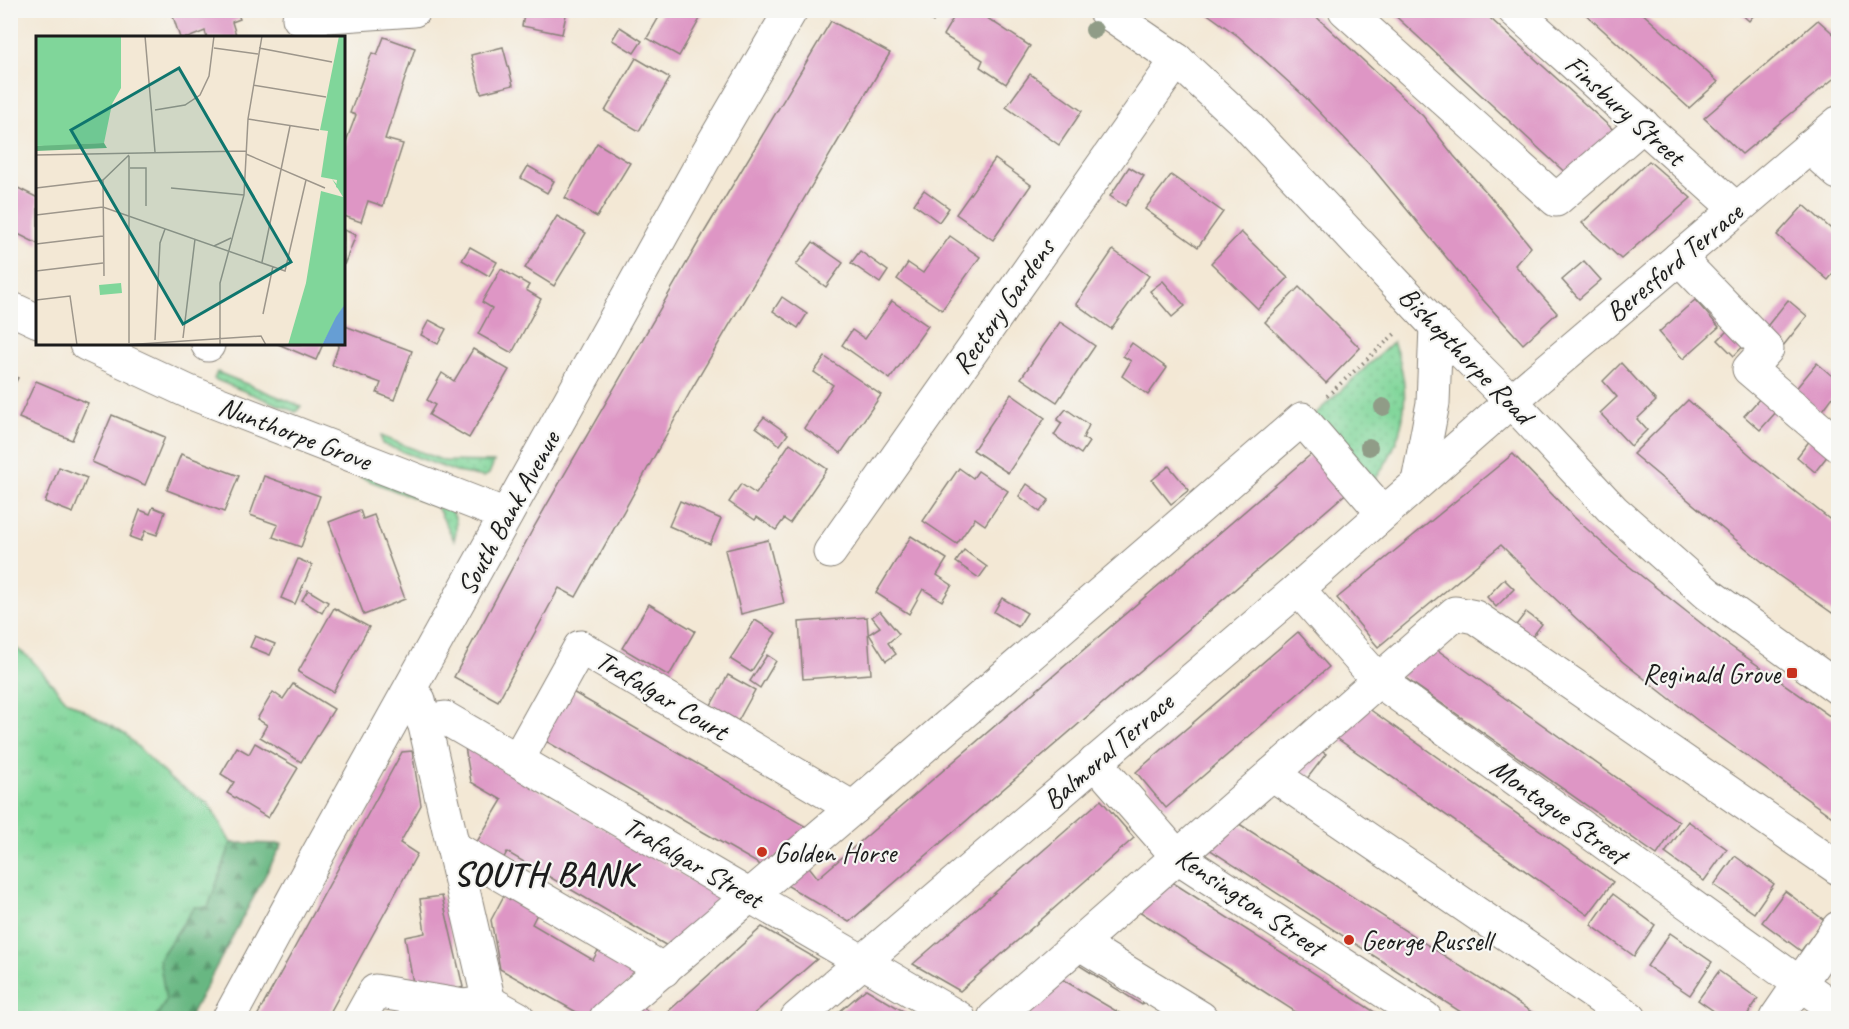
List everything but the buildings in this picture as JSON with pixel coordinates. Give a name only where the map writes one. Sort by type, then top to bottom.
[{"type":"street","points":[[298,22],[414,10]]},
{"type":"street","name":"South Bank Avenue","points":[[229,1018],[708,152],[791,10]]},
{"type":"street","name":"Bishopthorpe Road","points":[[1104,10],[1177,60],[1251,129],[1613,510],[1708,594],[1839,688]]},
{"type":"street","points":[[1345,10],[1556,200],[1642,125]]},
{"type":"street","name":"Finsbury Street","points":[[1515,10],[1736,209]]},
{"type":"street","name":"Rectory Gardens","points":[[830,552],[1177,60]]},
{"type":"street","name":"Beresford Terrace","points":[[1511,401],[1839,123]]},
{"type":"street","points":[[1809,147],[1839,173]]},
{"type":"street","points":[[1679,258],[1767,349],[1749,369],[1839,445]]},
{"type":"street","points":[[10,308],[36,320]]},
{"type":"street","points":[[1418,482],[1432,404],[1429,318]]},
{"type":"street","name":"Nunthorpe Grove","points":[[89,345],[189,392],[506,515]]},
{"type":"street","name":"Balmoral Terrace","points":[[797,1018],[1298,589],[1511,401]]},
{"type":"street","points":[[606,1018],[751,896],[1302,419],[1383,513]]},
{"type":"street","name":"Montague Street","points":[[1298,589],[1378,680],[1839,1011]]},
{"type":"street","points":[[994,1018],[1455,613],[1475,617],[1839,868]]},
{"type":"street","name":"Trafalgar Court","points":[[518,759],[580,647],[853,808]]},
{"type":"street","points":[[415,680],[453,847],[486,1010]]},
{"type":"street","name":"Trafalgar Street","points":[[423,722],[445,717],[958,1018]]},
{"type":"street","name":"Kensington Street","points":[[1095,762],[1178,856],[1425,1018]]},
{"type":"street","points":[[1272,774],[1630,1018]]},
{"type":"street","points":[[453,847],[664,970]]},
{"type":"street","points":[[1776,1018],[1839,928]]},
{"type":"street","points":[[1079,943],[1201,1018]]},
{"type":"street","points":[[360,1018],[375,991],[486,1010],[518,1018]]},
{"type":"path","points":[[1302,419],[1429,318]]},
{"type":"green space","points":[[1393,342],[1404,381],[1403,418],[1391,453],[1369,487],[1310,419]]},
{"type":"green space","points":[[217,372],[301,406],[296,412],[214,379]]},
{"type":"green space","points":[[381,436],[444,461],[494,462],[489,474],[484,477],[456,472],[382,444]]},
{"type":"green space","points":[[366,471],[448,505],[456,522],[454,540],[437,507],[360,477]]},
{"type":"green space","points":[[10,644],[30,658],[66,700],[125,734],[170,779],[209,804],[231,843],[208,907],[194,907],[159,959],[166,1001],[155,1018],[11,1018]]},
{"type":"green space","points":[[231,843],[282,844],[189,1018],[155,1018],[166,1001],[159,959],[194,907],[208,907]]},
{"type":"place","name":"Reginald Grove","points":[[1792,673]]},
{"type":"place","name":"Golden Horse","points":[[762,852]]},
{"type":"place","name":"George Russell","points":[[1349,940]]},
{"type":"district","name":"SOUTH BANK","points":[[545,873]]}]
